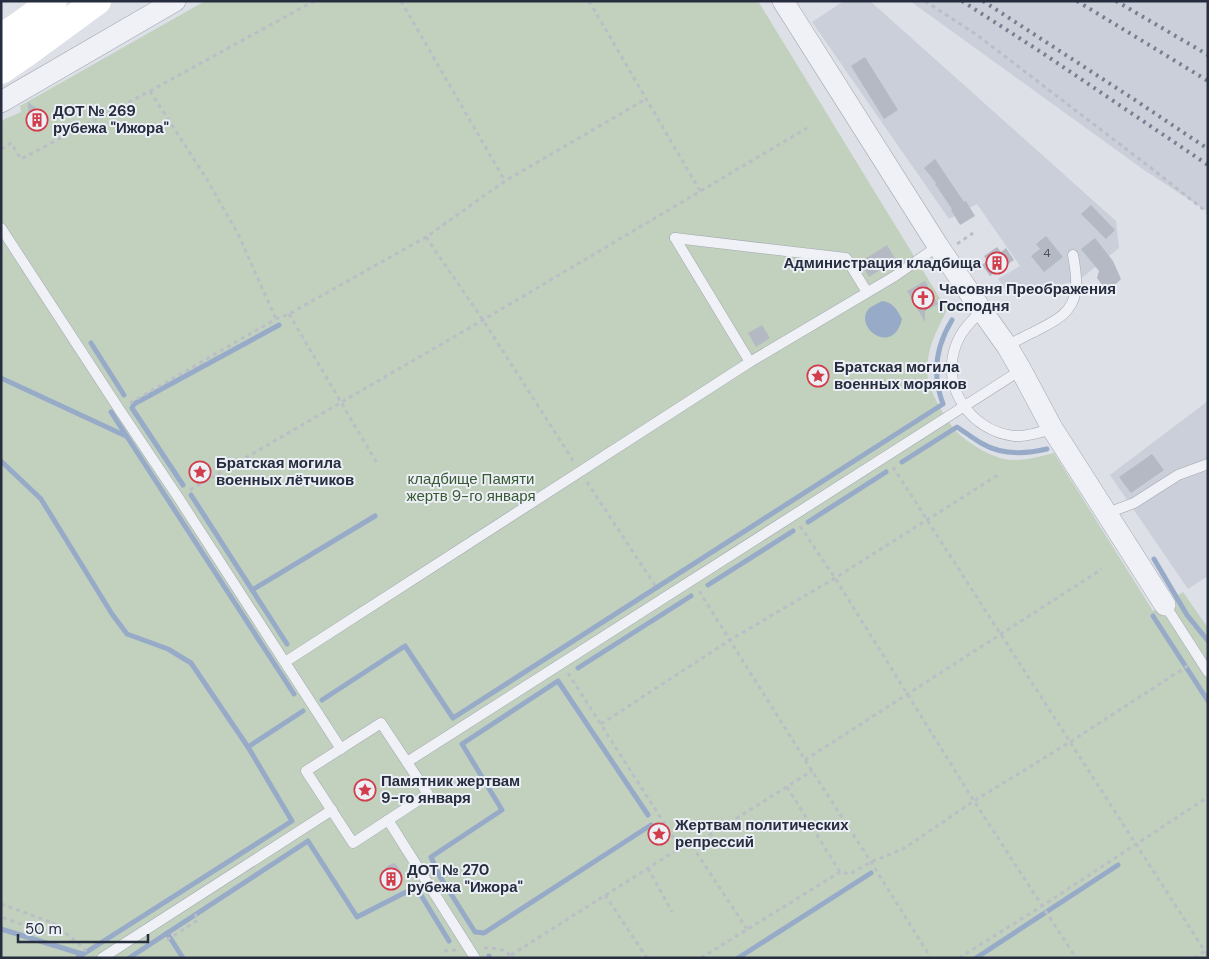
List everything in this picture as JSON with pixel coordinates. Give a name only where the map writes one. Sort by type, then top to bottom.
[{"type":"main road","points":[[1,38],[52,1]]},
{"type":"main road","points":[[1,70],[97,1]]},
{"type":"street","points":[[1,102],[174,1]]},
{"type":"street","points":[[783,1],[938,246],[1007,346],[1052,428],[1165,605]]},
{"type":"lane","points":[[1,228],[341,749]]},
{"type":"lane","points":[[750,362],[675,238],[846,258],[866,292]]},
{"type":"lane","points":[[285,662],[750,362],[895,276],[938,246]]},
{"type":"lane","points":[[1007,346],[1054,322],[1066,313],[1074,299],[1076,288],[1073,255]]},
{"type":"lane","points":[[982,312],[966,326],[956,345],[952,366],[954,387],[964,406],[981,424],[1004,434],[1028,436],[1052,428]]},
{"type":"lane","points":[[407,762],[1021,370]]},
{"type":"lane","points":[[1106,514],[1134,503],[1178,475],[1208,464]]},
{"type":"lane","points":[[1165,605],[1208,672]]},
{"type":"lane","points":[[381,722],[407,762],[428,794],[353,842],[306,771],[381,722]]},
{"type":"lane","points":[[102,958],[332,810]]},
{"type":"lane","points":[[388,820],[475,958]]},
{"type":"path","points":[[1,149],[11,143],[21,159],[314,1]]},
{"type":"path","points":[[401,1],[505,181]]},
{"type":"path","points":[[589,1],[700,191]]},
{"type":"path","points":[[925,1],[976,35],[1208,213]]},
{"type":"path","points":[[150,91],[208,181],[239,236],[276,319]]},
{"type":"path","points":[[119,409],[276,319],[289,314],[426,237],[505,181],[646,99]]},
{"type":"path","points":[[178,497],[341,404],[807,128]]},
{"type":"path","points":[[426,237],[483,320],[651,580]]},
{"type":"path","points":[[289,314],[378,466]]},
{"type":"path","points":[[886,456],[1206,950],[1208,956]]},
{"type":"path","points":[[601,724],[730,640],[834,578],[1001,473]]},
{"type":"path","points":[[793,516],[1076,958]]},
{"type":"path","points":[[805,760],[1102,569]]},
{"type":"path","points":[[692,580],[931,958]]},
{"type":"path","points":[[562,663],[680,848]]},
{"type":"path","points":[[701,958],[840,872],[850,874],[871,862],[903,849],[974,800],[1070,742],[1184,668]]},
{"type":"path","points":[[469,948],[500,948],[512,956],[680,848],[692,846],[812,771]]},
{"type":"path","points":[[787,787],[840,872]]},
{"type":"path","points":[[959,958],[1208,797]]},
{"type":"path","points":[[692,846],[747,929]]},
{"type":"path","points":[[648,868],[672,912]]},
{"type":"path","points":[[605,895],[646,958]]},
{"type":"path","points":[[1,904],[53,923],[84,947],[90,957]]},
{"type":"path","points":[[1,917],[49,934],[53,923]]},
{"type":"path","points":[[167,940],[198,920]]},
{"type":"path","points":[[1194,958],[1206,950]]},
{"type":"shaded area","points":[[844,1],[870,1],[1116,221],[1119,248],[1083,277],[1069,283],[1009,294],[998,279],[1020,266],[977,204],[949,219],[812,22]]},
{"type":"shaded area","points":[[910,1],[1208,1],[1208,212],[1144,170]]},
{"type":"shaded area","points":[[1208,401],[1208,576],[1188,589],[1110,475]]},
{"type":"green space","name":"кладбище Памяти жертв 9-го января","points":[[205,1],[758,1],[947,310],[930,347],[927,372],[928,381],[934,395],[949,423],[967,441],[986,452],[1004,459],[1023,459],[1054,453],[1153,611],[1183,592],[1208,628],[1208,958],[1,958],[1,121],[21,112],[20,106]]},
{"type":"water","points":[[882,301],[892,305],[902,319],[898,330],[892,336],[878,336],[872,332],[865,320],[869,309]]},
{"type":"building","points":[[865,57],[898,110],[884,119],[851,66]]},
{"type":"building","name":"ДОТ № 269 рубежа \"Ижора\"","points":[[28,102],[40,111],[45,112],[45,129],[29,129]]},
{"type":"building","points":[[935,159],[975,216],[960,225],[936,183],[924,168]]},
{"type":"building","points":[[1091,205],[1115,230],[1106,239],[1081,214]]},
{"type":"building","points":[[1046,236],[1063,257],[1044,272],[1031,256],[1040,249],[1036,244]]},
{"type":"building","points":[[1095,238],[1113,261],[1121,279],[1112,288],[1102,285],[1097,278],[1099,271],[1081,249]]},
{"type":"building","points":[[887,245],[896,260],[869,277],[860,262]]},
{"type":"building","name":"Администрация кладбища","points":[[997,247],[1001,252],[1006,248],[1014,260],[990,276],[982,265],[987,261],[984,256]]},
{"type":"building","name":"Часовня Преображения Господня","points":[[925,281],[938,304],[925,311],[925,322],[907,291]]},
{"type":"building","points":[[762,325],[770,338],[756,347],[748,333]]},
{"type":"building","points":[[1152,454],[1164,470],[1131,493],[1119,477]]},
{"type":"building","name":"ДОТ № 270 рубежа \"Ижора\"","points":[[395,863],[402,873],[397,885],[384,887],[381,872],[389,865]]},
{"type":"waterway","points":[[322,700],[405,646],[453,718],[943,404],[938,382],[937,361],[942,340],[952,320]]},
{"type":"waterway","points":[[183,485],[132,408],[134,404],[279,325]]},
{"type":"waterway","points":[[91,343],[124,395]]},
{"type":"waterway","points":[[1,378],[126,436]]},
{"type":"waterway","points":[[111,412],[294,694]]},
{"type":"waterway","points":[[902,462],[957,427],[981,443],[997,450],[1031,452],[1047,449]]},
{"type":"waterway","points":[[1,461],[41,499],[112,614],[127,634],[168,649],[191,663],[248,747]]},
{"type":"waterway","points":[[808,522],[886,472]]},
{"type":"waterway","points":[[191,495],[287,644]]},
{"type":"waterway","points":[[252,590],[375,516]]},
{"type":"waterway","points":[[708,585],[793,531]]},
{"type":"waterway","points":[[1154,559],[1187,615],[1208,641]]},
{"type":"waterway","points":[[578,668],[691,596]]},
{"type":"waterway","points":[[1153,616],[1208,701]]},
{"type":"waterway","points":[[648,815],[558,681],[462,744],[502,810],[431,857],[439,875],[475,932],[484,933],[651,825]]},
{"type":"waterway","points":[[77,958],[292,821],[248,747],[303,711]]},
{"type":"waterway","points":[[129,958],[308,841],[357,917],[416,887],[449,941]]},
{"type":"waterway","points":[[976,958],[1118,865]]},
{"type":"waterway","points":[[738,958],[871,873]]},
{"type":"waterway","points":[[1,929],[82,954]]},
{"type":"waterway","points":[[167,933],[183,958]]},
{"type":"railway","points":[[962,1],[1208,165]]},
{"type":"railway","points":[[983,1],[1208,149]]},
{"type":"railway","points":[[1077,1],[1208,81]]},
{"type":"railway","points":[[1116,1],[1208,55]]},
{"type":"place","name":"ДОТ № 269 рубежа \"Ижора\"","points":[[37,120]]},
{"type":"place","name":"Администрация кладбища","points":[[997,263]]},
{"type":"place","name":"Часовня Преображения Господня","points":[[923,298]]},
{"type":"place","name":"Братская могила военных моряков","points":[[818,376]]},
{"type":"place","name":"Братская могила военных лётчиков","points":[[200,472]]},
{"type":"place","name":"Памятник жертвам 9-го января","points":[[365,790]]},
{"type":"place","name":"Жертвам политических репрессий","points":[[659,834]]},
{"type":"place","name":"ДОТ № 270 рубежа \"Ижора\"","points":[[391,879]]}]
